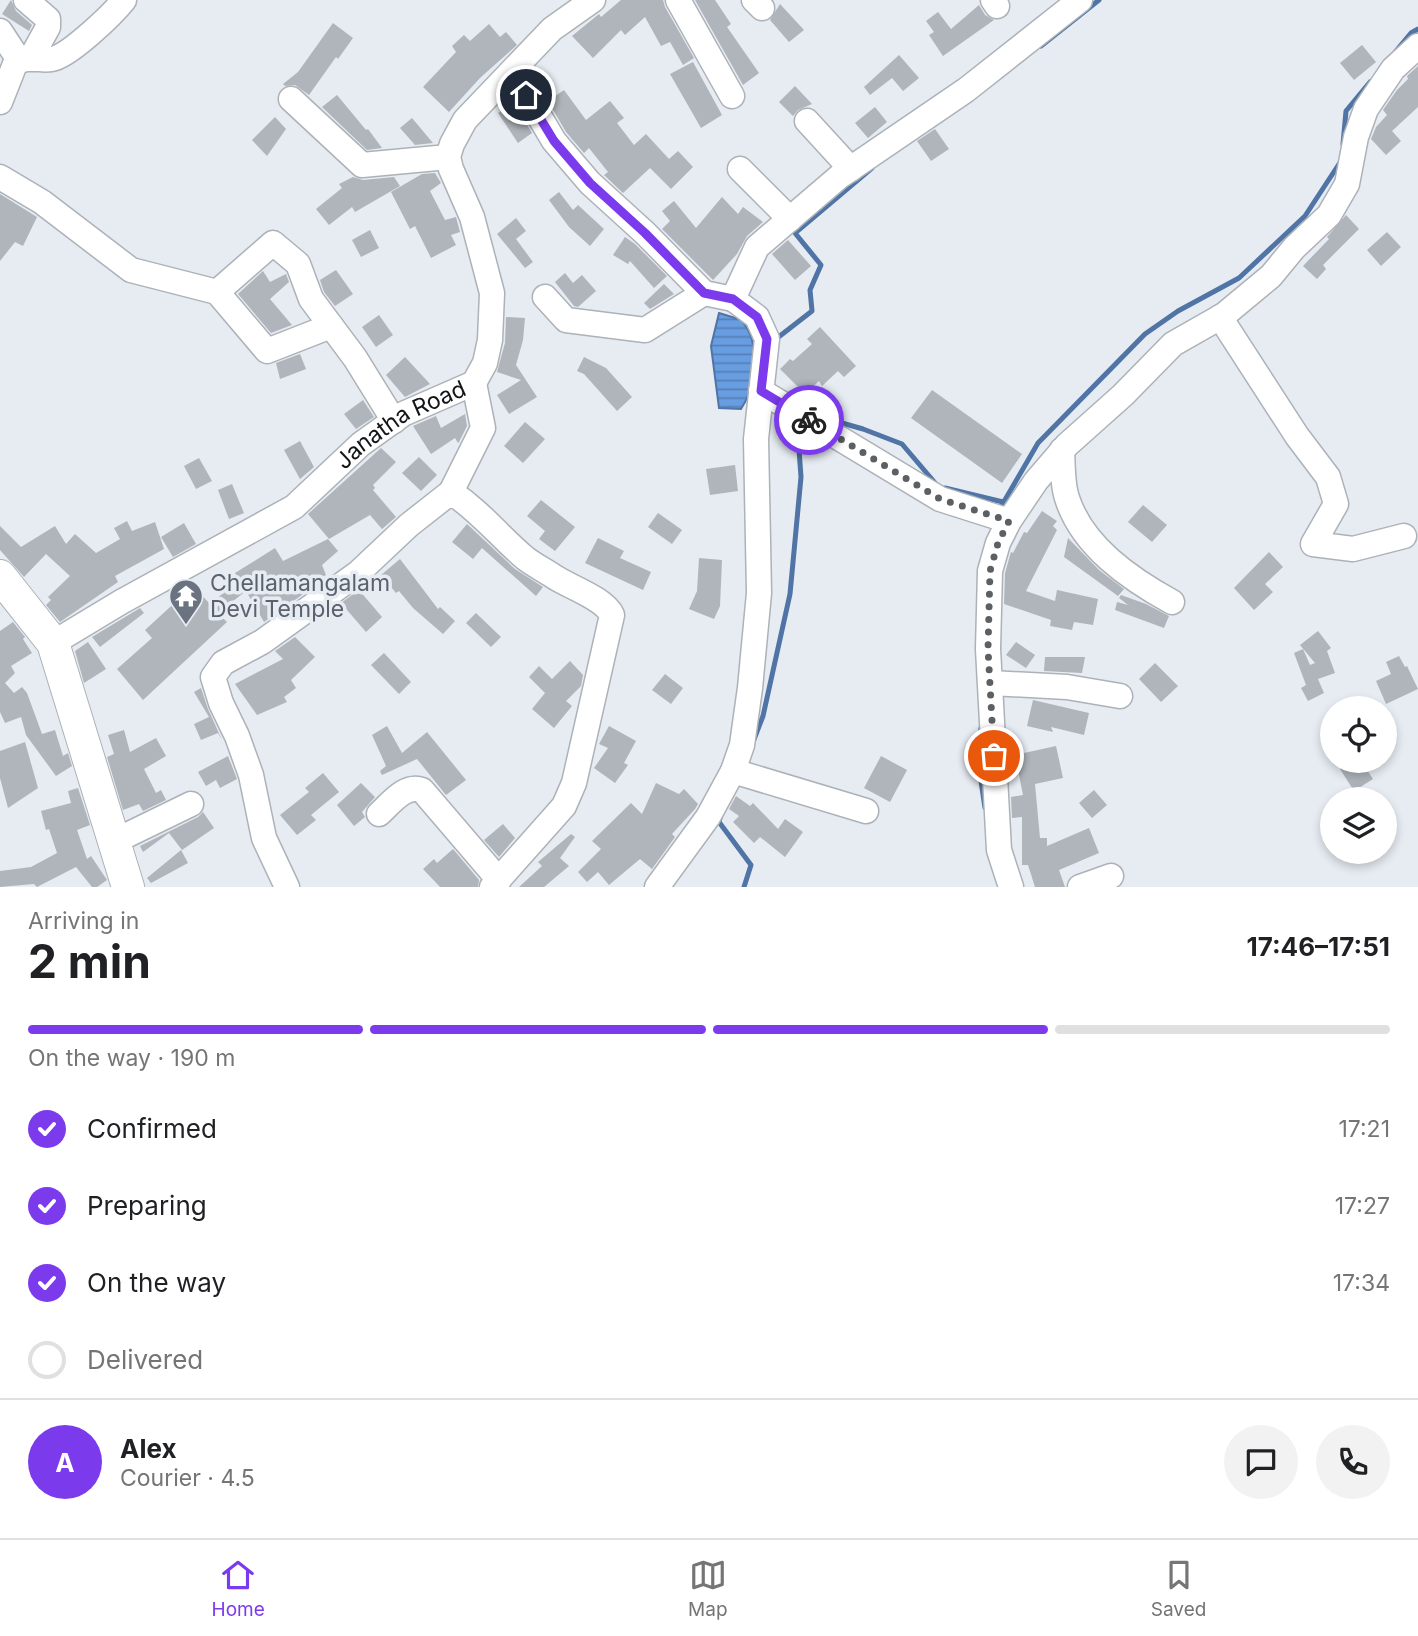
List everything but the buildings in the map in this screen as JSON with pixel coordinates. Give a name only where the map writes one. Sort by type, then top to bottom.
[{"type":"main road","points":[[0,576],[53,643],[128,887]]},
{"type":"street","points":[[25,59],[48,27],[48,19],[26,0]]},
{"type":"street","points":[[291,99],[362,165],[449,157],[452,144],[465,120],[552,29],[593,0]]},
{"type":"street","points":[[678,0],[732,96]]},
{"type":"street","points":[[733,299],[757,247],[851,169],[966,90],[1080,0]]},
{"type":"street","points":[[0,102],[15,64],[25,59],[53,59],[65,54],[106,20],[120,1]]},
{"type":"street","points":[[0,31],[25,59]]},
{"type":"street","points":[[1011,887],[999,850],[988,649],[990,571],[998,543],[1009,521],[1036,481],[1062,450],[1173,344],[1220,317],[1271,276],[1294,248],[1329,215],[1347,184],[1356,137],[1366,109],[1393,68],[1418,46]]},
{"type":"street","points":[[513,72],[554,141],[590,183],[645,233],[704,293],[733,299],[757,317],[767,339],[756,439],[759,593],[742,745],[733,771],[708,817],[657,887]]},
{"type":"street","points":[[807,121],[851,169]]},
{"type":"street","name":"Janatha Road","points":[[53,643],[143,589],[294,507],[361,444],[394,421],[433,400],[474,383],[485,363],[490,340],[492,293],[472,217],[451,169],[449,157]]},
{"type":"street","points":[[740,169],[790,219]]},
{"type":"street","points":[[0,177],[42,202],[131,270],[216,292],[267,351],[331,326]]},
{"type":"street","points":[[216,292],[273,243],[298,264],[311,299],[355,358],[394,421]]},
{"type":"street","points":[[545,297],[566,320],[645,330],[704,293]]},
{"type":"street","points":[[1220,317],[1297,436],[1328,477],[1336,504],[1313,544],[1353,549],[1404,536]]},
{"type":"street","points":[[287,887],[264,838],[251,775],[213,677],[223,663],[262,642],[358,573],[409,525],[452,492],[483,428],[474,383]]},
{"type":"street","points":[[761,391],[940,499],[1009,521]]},
{"type":"street","points":[[1062,450],[1066,496],[1073,514],[1089,538],[1104,555],[1146,588],[1172,602]]},
{"type":"street","points":[[379,814],[406,790],[414,787],[422,790],[495,884],[564,806],[574,783],[612,615],[602,603],[526,559],[485,517],[452,492]]},
{"type":"street","points":[[991,683],[1067,687],[1120,696]]},
{"type":"street","points":[[733,771],[866,811]]},
{"type":"street","points":[[115,841],[191,804]]},
{"type":"street","points":[[1080,887],[1111,876]]},
{"type":"water","points":[[719,313],[742,320],[754,349],[754,376],[741,409],[719,408],[711,346]]},
{"type":"waterway","points":[[1041,46],[1099,0]]},
{"type":"waterway","points":[[1396,51],[1411,33],[1418,29]]},
{"type":"waterway","points":[[1343,144],[1346,111],[1370,82]]},
{"type":"waterway","points":[[1002,505],[1038,443],[1145,334],[1178,311],[1239,278],[1305,216],[1341,161]]},
{"type":"waterway","points":[[776,339],[812,311],[810,290],[821,265],[795,233],[872,168]]},
{"type":"waterway","points":[[828,419],[902,444],[936,484]]},
{"type":"waterway","points":[[753,742],[763,716],[790,594],[801,477],[798,436]]},
{"type":"waterway","points":[[945,488],[1003,502]]},
{"type":"waterway","points":[[981,728],[978,761],[985,808]]},
{"type":"waterway","points":[[720,818],[719,822],[751,865],[744,887]]},
{"type":"way so far","points":[[809,420],[940,499],[1009,521],[998,543],[990,571],[988,649],[994,756]]},
{"type":"place","name":"Chellamangalam Devi Temple","points":[[186,626]]},
{"type":"route","points":[[526,95],[554,141],[590,183],[645,233],[704,293],[733,299],[757,317],[767,339],[761,391],[809,420]]}]
